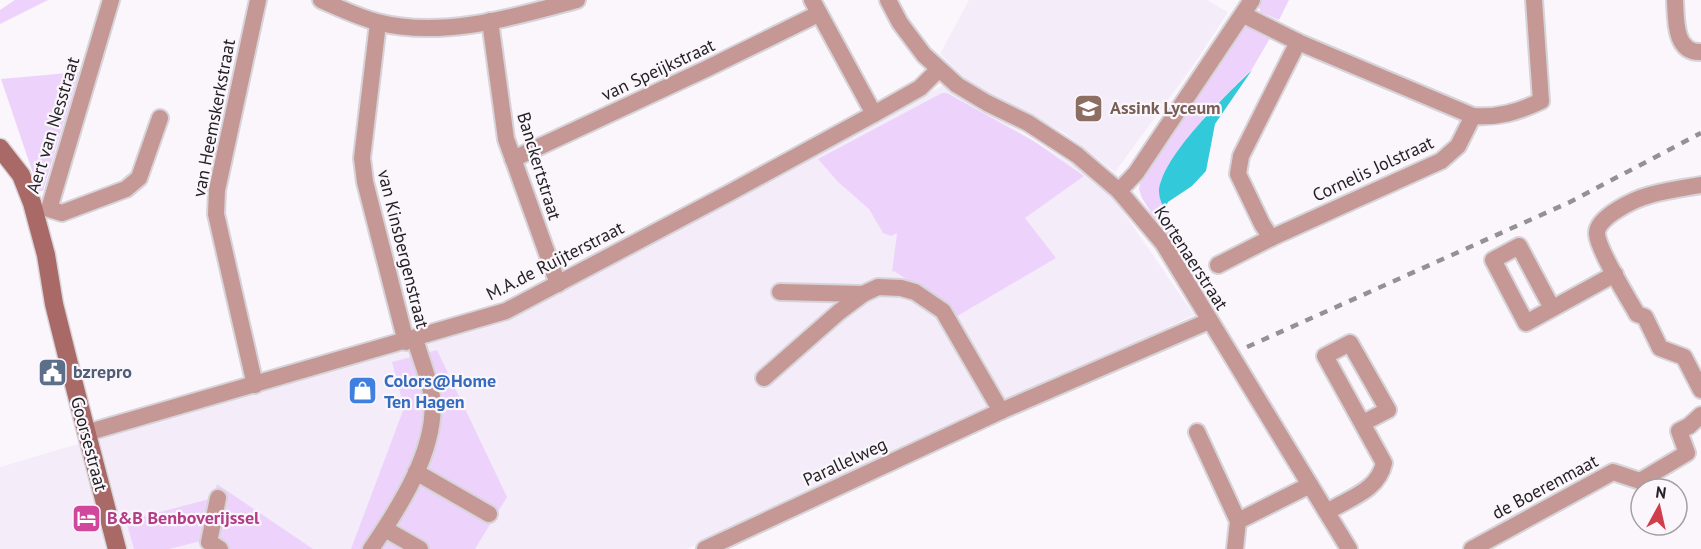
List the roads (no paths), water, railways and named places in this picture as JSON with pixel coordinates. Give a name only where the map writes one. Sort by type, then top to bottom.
[{"type":"street","name":"Aert van Nesstraat","points":[[111,0],[49,209],[62,213],[126,189],[139,178],[160,118]]},
{"type":"street","name":"van Heemskerkstraat","points":[[255,385],[216,214],[216,190],[258,0]]},
{"type":"street","points":[[321,0],[378,23],[438,28],[490,21],[577,0]]},
{"type":"street","name":"Kortenaerstraat","points":[[888,0],[907,35],[924,55],[957,86],[1047,134],[1077,155],[1119,191],[1163,243],[1349,549]]},
{"type":"street","points":[[1119,191],[1136,173],[1245,6],[1298,42],[1473,116],[1490,117],[1511,114],[1541,101],[1534,0]]},
{"type":"street","points":[[1675,0],[1680,41],[1687,48],[1701,52]]},
{"type":"street","name":"van Speijkstraat","points":[[513,159],[706,69],[815,7],[874,114]]},
{"type":"street","name":"Banckertstraat","points":[[490,21],[506,139],[558,284]]},
{"type":"street","name":"van Kinsbergenstraat","points":[[371,549],[385,529],[416,472],[431,427],[432,397],[410,340],[365,182],[362,158],[378,23]]},
{"type":"street","points":[[1271,238],[1238,174],[1241,156],[1298,42]]},
{"type":"street","name":"M.A.de Ruijterstraat","points":[[86,433],[506,312],[874,114],[920,88],[939,69]]},
{"type":"street","name":"Cornelis Jolstraat","points":[[1218,266],[1271,238],[1441,161],[1458,146],[1473,116]]},
{"type":"street","name":"Goorsestraat","points":[[3,152],[21,175],[32,203],[46,255],[54,304],[117,549]]},
{"type":"street","points":[[1701,185],[1648,195],[1605,218],[1598,226],[1597,233],[1598,240],[1637,314],[1646,317],[1660,348],[1684,357],[1701,388]]},
{"type":"street","points":[[1552,308],[1615,274]]},
{"type":"street","points":[[764,378],[839,312],[863,294],[878,287],[901,288],[915,292],[943,312],[1001,411]]},
{"type":"street","points":[[780,292],[863,294]]},
{"type":"street","name":"Parallelweg","points":[[705,549],[1001,411],[1209,321]]},
{"type":"street","points":[[1327,513],[1374,485],[1382,475],[1384,463],[1325,356],[1350,343],[1388,410],[1363,423]]},
{"type":"street","name":"de Boerenmaat","points":[[1473,549],[1613,472],[1640,481],[1687,453],[1679,431],[1689,426],[1701,415]]},
{"type":"street","points":[[1197,432],[1238,520],[1235,549]]},
{"type":"street","points":[[416,472],[489,514]]},
{"type":"street","points":[[1238,520],[1310,485]]},
{"type":"street","points":[[218,498],[209,542],[220,549]]},
{"type":"street","points":[[385,529],[420,549]]},
{"type":"water","points":[[1252,70],[1215,124],[1206,171],[1192,186],[1168,202],[1164,210],[1159,192],[1162,178],[1171,162],[1197,127]]},
{"type":"railway","points":[[1247,347],[1570,202],[1701,133]]},
{"type":"place","name":"Assink Lyceum","points":[[1089,108]]},
{"type":"place","name":"bzrepro","points":[[52,372]]},
{"type":"place","name":"Colors@Home Ten Hagen","points":[[363,391]]},
{"type":"place","name":"B&B Benboverijssel","points":[[86,518]]}]
